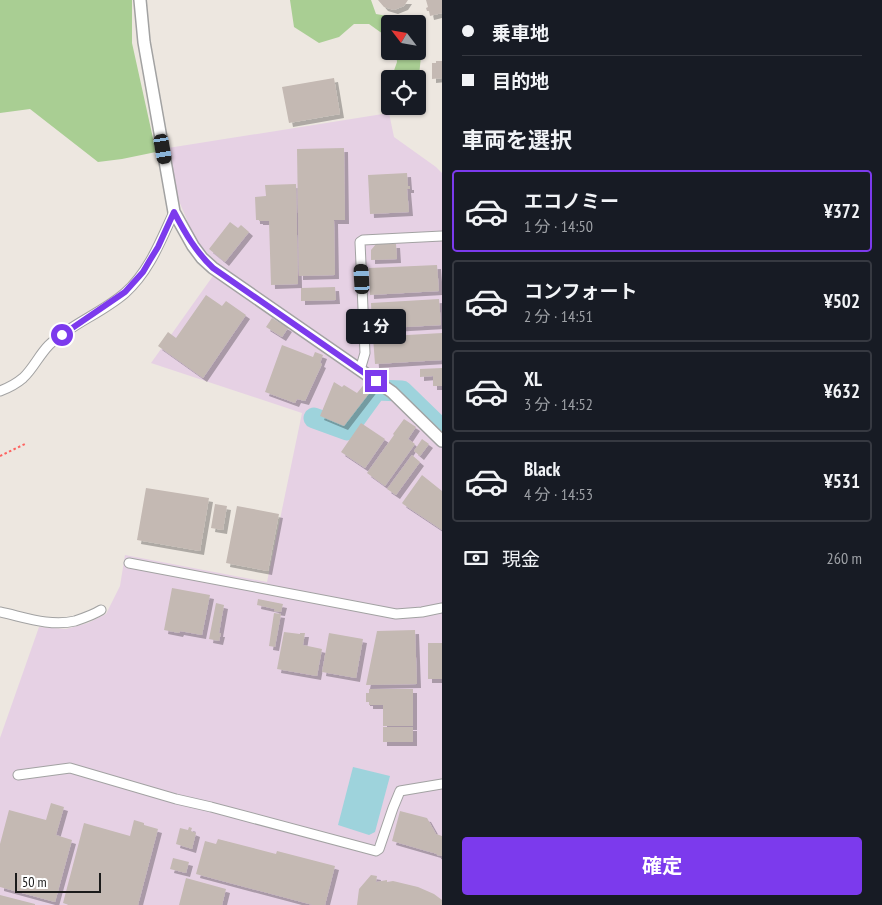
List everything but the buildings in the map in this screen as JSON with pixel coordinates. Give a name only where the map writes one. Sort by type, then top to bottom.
[{"type":"street","points":[[140,0],[144,42],[174,212],[193,246],[213,268],[392,392],[442,439]]},
{"type":"street","points":[[0,391],[24,377],[49,345],[125,292],[143,272],[153,256],[174,212]]},
{"type":"street","points":[[360,370],[366,353],[360,242],[363,240],[442,236]]},
{"type":"street","points":[[129,563],[396,614],[442,608]]},
{"type":"street","points":[[0,612],[32,620],[58,623],[87,617],[101,610]]},
{"type":"street","points":[[18,775],[70,768],[176,800],[211,807],[376,851],[379,850],[400,791],[442,784]]},
{"type":"path","points":[[0,456],[26,444]]},
{"type":"shaded area","points":[[381,114],[389,115],[394,137],[442,173],[442,905],[0,905],[0,738],[39,627],[66,629],[88,623],[106,614],[120,586],[125,555],[267,582],[302,413],[151,363],[220,266],[196,241],[176,194],[168,148]]},
{"type":"green space","points":[[0,0],[132,0],[132,43],[156,152],[98,162],[30,109],[0,113]]},
{"type":"green space","points":[[290,0],[371,0],[376,14],[382,15],[381,33],[369,24],[354,24],[339,37],[319,43],[294,27]]},
{"type":"green space","points":[[397,60],[421,60],[420,70],[394,70]]},
{"type":"water","points":[[353,767],[390,776],[375,832],[369,835],[338,825]]},
{"type":"waterway","points":[[314,418],[347,430],[376,390],[402,391],[442,430]]},
{"type":"route","points":[[62,335],[125,292],[143,272],[158,247],[174,212],[193,246],[213,268],[376,381]]}]
